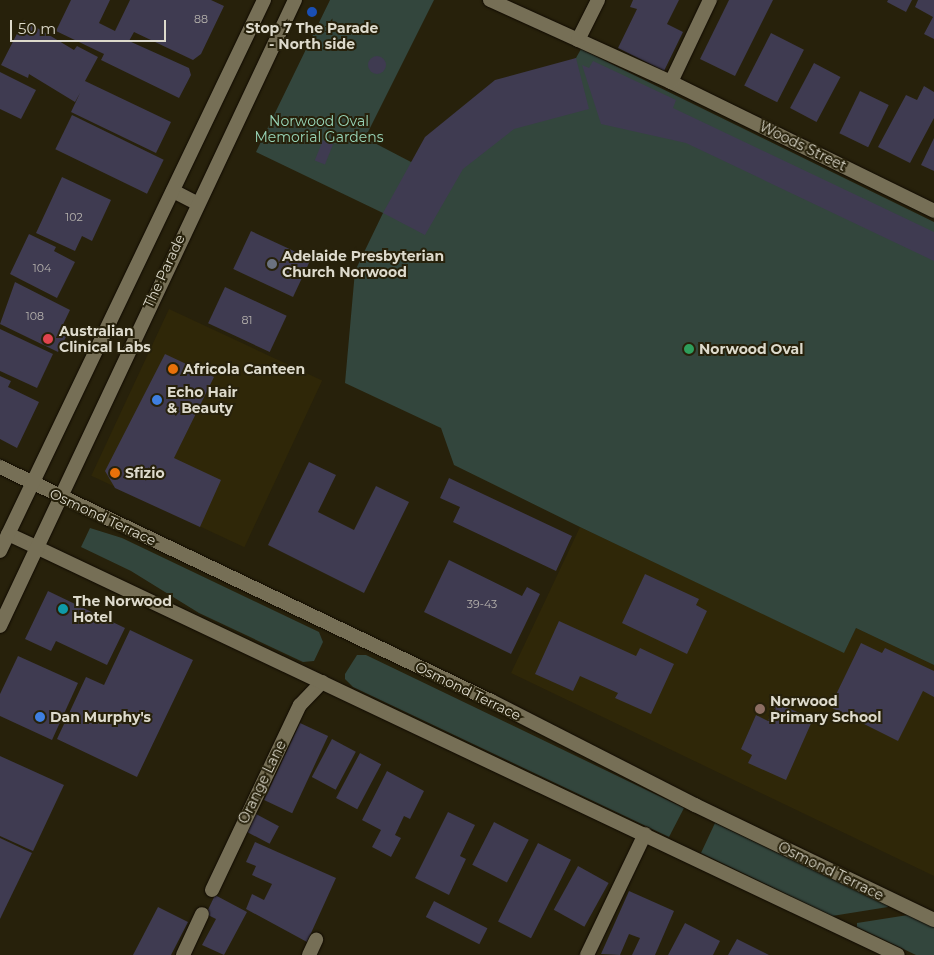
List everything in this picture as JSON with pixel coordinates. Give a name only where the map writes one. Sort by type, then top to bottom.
[{"type":"street","name":"The Parade","points":[[0,551],[4,532],[32,483],[264,0]]},
{"type":"street","name":"The Parade","points":[[0,626],[38,548],[197,203],[295,0]]},
{"type":"street","name":"Woods Street","points":[[490,0],[671,82],[934,211]]},
{"type":"street","points":[[578,40],[598,0]]},
{"type":"street","points":[[671,82],[710,0]]},
{"type":"street","points":[[173,191],[197,203]]},
{"type":"street","name":"Osmond Terrace","points":[[0,467],[61,498],[491,701],[702,809],[934,920]]},
{"type":"street","points":[[4,532],[898,955]]},
{"type":"street","name":"Orange Lane","points":[[212,890],[300,705],[322,682]]},
{"type":"street","points":[[587,955],[645,834]]},
{"type":"street","points":[[183,955],[202,914]]},
{"type":"street","points":[[308,955],[316,940]]},
{"type":"shaded area","points":[[169,309],[322,380],[244,547],[91,476]]},
{"type":"shaded area","name":"Norwood Primary School","points":[[580,527],[844,652],[856,628],[934,665],[934,876],[511,673]]},
{"type":"green space","name":"Norwood Oval","points":[[330,0],[434,0],[365,138],[411,162],[576,58],[581,49],[934,222],[934,665],[856,628],[844,653],[580,527],[454,465],[441,428],[345,383],[355,271],[383,213],[256,152]]},
{"type":"green space","points":[[90,528],[122,538],[319,632],[323,642],[314,661],[303,662],[199,613],[131,571],[81,547]]},
{"type":"green space","points":[[357,655],[366,655],[684,808],[669,837],[353,687],[345,679],[345,674]]},
{"type":"green space","points":[[715,823],[888,907],[832,916],[701,853]]},
{"type":"green space","points":[[908,915],[934,927],[934,955],[916,955],[857,927],[857,923]]},
{"type":"building","points":[[71,0],[110,0],[99,23],[115,31],[130,0],[211,0],[224,6],[201,54],[193,60],[134,32],[129,41],[189,68],[191,75],[179,98],[101,60],[104,54],[56,31]]},
{"type":"building","points":[[633,0],[679,0],[667,24],[683,32],[664,71],[618,48],[637,9],[630,7]]},
{"type":"building","points":[[729,0],[773,0],[735,76],[700,59]]},
{"type":"building","points":[[888,0],[912,0],[906,12],[887,2]]},
{"type":"building","points":[[918,0],[934,0],[934,39],[924,34],[933,17],[915,7]]},
{"type":"building","points":[[24,20],[74,50],[77,46],[98,57],[85,81],[171,122],[156,153],[71,112],[80,93],[75,102],[29,74],[28,78],[1,65]]},
{"type":"building","points":[[771,33],[804,50],[777,102],[744,86]]},
{"type":"building","points":[[373,56],[381,56],[386,61],[384,72],[373,74],[368,69],[368,61]]},
{"type":"building","points":[[576,58],[589,109],[514,129],[463,169],[425,235],[383,213],[425,137],[495,80]]},
{"type":"building","points":[[593,61],[676,100],[673,108],[934,232],[934,261],[686,143],[601,124],[582,65],[589,68]]},
{"type":"building","points":[[814,63],[840,77],[817,122],[790,108]]},
{"type":"building","points":[[0,72],[36,90],[21,119],[0,109]]},
{"type":"building","points":[[924,86],[934,92],[934,118],[910,163],[878,147],[906,95],[917,100]]},
{"type":"building","points":[[860,91],[889,105],[868,147],[839,133]]},
{"type":"building","points":[[72,115],[164,160],[147,194],[55,149]]},
{"type":"building","points":[[934,138],[934,171],[921,165]]},
{"type":"building","points":[[323,140],[333,144],[325,165],[315,160]]},
{"type":"building","points":[[62,177],[111,200],[92,241],[82,236],[75,251],[36,233]]},
{"type":"building","name":"Adelaide Presbyterian Church Norwood","points":[[251,231],[311,259],[293,297],[233,269]]},
{"type":"building","points":[[29,234],[56,247],[54,251],[75,262],[57,298],[10,274]]},
{"type":"building","points":[[15,282],[70,310],[59,333],[66,337],[58,352],[0,324]]},
{"type":"building","points":[[225,287],[287,316],[270,352],[208,323]]},
{"type":"building","points":[[0,329],[53,354],[37,388],[0,371]]},
{"type":"building","points":[[165,354],[214,377],[174,458],[221,480],[200,527],[115,488],[105,471]]},
{"type":"building","points":[[0,376],[11,381],[8,387],[39,402],[17,448],[0,439]]},
{"type":"building","points":[[309,462],[336,475],[318,512],[354,530],[376,486],[409,502],[364,593],[268,545]]},
{"type":"building","points":[[449,478],[572,536],[556,571],[453,522],[460,507],[440,498]]},
{"type":"building","points":[[449,560],[522,596],[527,587],[540,594],[511,654],[424,612]]},
{"type":"building","points":[[645,574],[699,599],[696,605],[707,611],[687,654],[622,623]]},
{"type":"building","name":"The Norwood Hotel","points":[[48,591],[125,628],[107,665],[56,641],[51,651],[25,639]]},
{"type":"building","points":[[559,621],[636,656],[640,648],[674,664],[651,714],[615,698],[618,693],[580,676],[573,691],[535,674]]},
{"type":"building","points":[[130,630],[193,660],[137,777],[57,739],[86,677],[104,685]]},
{"type":"building","points":[[861,643],[882,653],[885,648],[934,671],[934,697],[923,691],[898,741],[830,707]]},
{"type":"building","points":[[18,656],[78,683],[52,740],[0,716],[0,694]]},
{"type":"building","points":[[777,703],[813,719],[786,780],[748,763],[752,755],[741,749],[756,715],[768,721]]},
{"type":"building","points":[[300,723],[328,736],[292,813],[264,800]]},
{"type":"building","points":[[332,739],[356,752],[336,790],[312,777]]},
{"type":"building","points":[[360,753],[381,764],[357,809],[336,798]]},
{"type":"building","points":[[0,756],[64,785],[33,851],[0,836]]},
{"type":"building","points":[[387,771],[424,791],[410,819],[404,816],[395,835],[401,838],[391,857],[372,847],[381,830],[362,820]]},
{"type":"building","points":[[448,812],[475,825],[460,856],[466,859],[449,895],[415,878]]},
{"type":"building","points":[[256,814],[279,826],[270,844],[247,832]]},
{"type":"building","points":[[494,822],[529,840],[507,882],[472,865]]},
{"type":"building","points":[[0,838],[32,853],[0,919]]},
{"type":"building","points":[[255,842],[336,878],[307,942],[246,909],[252,894],[264,900],[272,884],[252,875],[256,866],[246,862]]},
{"type":"building","points":[[538,843],[571,860],[531,938],[498,921]]},
{"type":"building","points":[[578,866],[609,883],[584,927],[554,910]]},
{"type":"building","points":[[629,891],[674,911],[655,955],[632,955],[640,938],[629,934],[620,955],[601,954]]},
{"type":"building","points":[[215,895],[247,912],[224,955],[202,945],[216,919],[206,914]]},
{"type":"building","points":[[434,901],[487,928],[479,944],[426,917]]},
{"type":"building","points":[[158,907],[188,922],[171,955],[133,955]]},
{"type":"building","points":[[685,923],[720,941],[713,955],[668,955]]},
{"type":"building","points":[[737,939],[769,955],[728,955]]},
{"type":"place","name":"Stop 7 The Parade - North side","points":[[312,12]]},
{"type":"place","name":"Adelaide Presbyterian Church Norwood","points":[[272,264]]},
{"type":"place","name":"Australian Clinical Labs","points":[[48,339]]},
{"type":"place","name":"Norwood Oval","points":[[689,349]]},
{"type":"place","name":"Africola Canteen","points":[[173,369]]},
{"type":"place","name":"Echo Hair & Beauty","points":[[157,400]]},
{"type":"place","name":"Sfizio","points":[[115,473]]},
{"type":"place","name":"The Norwood Hotel","points":[[63,609]]},
{"type":"place","name":"Norwood Primary School","points":[[760,709]]},
{"type":"place","name":"Dan Murphy's","points":[[40,717]]},
{"type":"park label","name":"Norwood Oval Memorial Gardens","points":[[319,130]]}]
